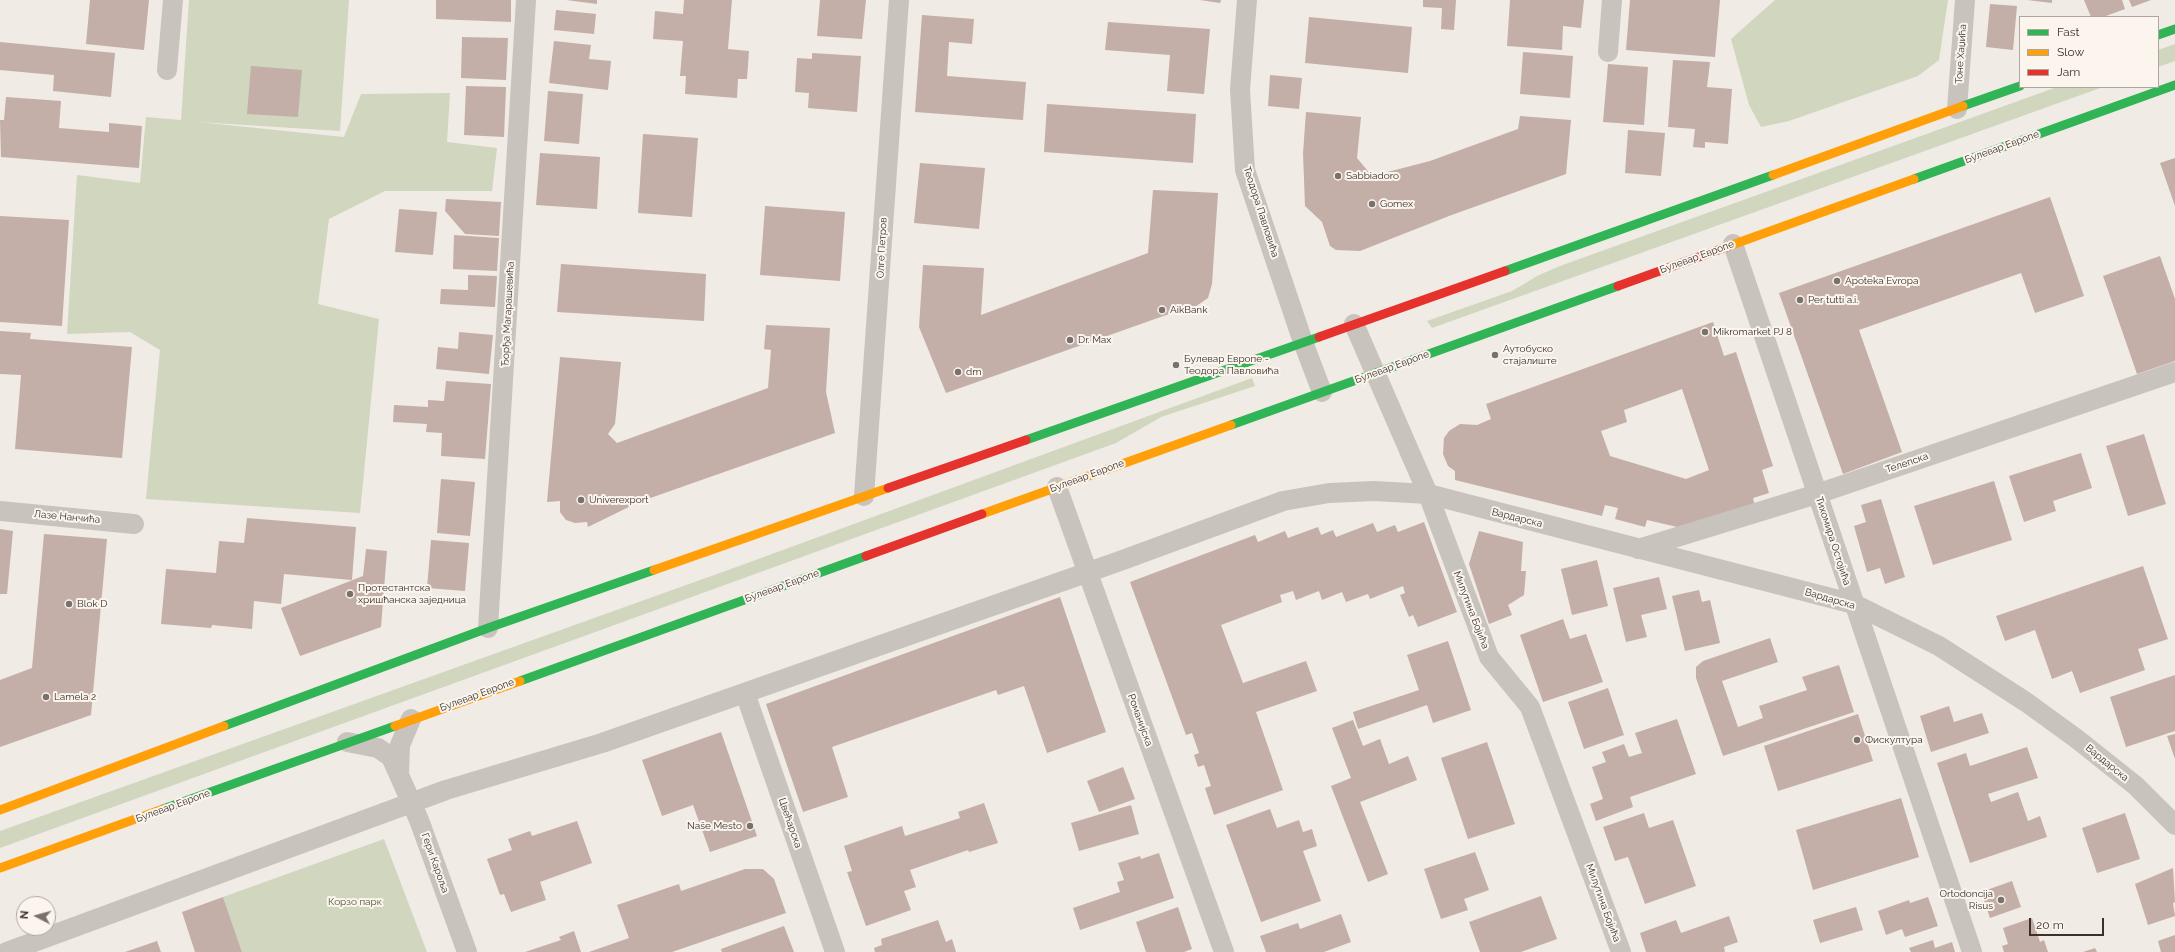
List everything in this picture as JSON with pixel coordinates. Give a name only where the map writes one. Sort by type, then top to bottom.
[{"type":"main road","points":[[2159,35],[2175,29]]},
{"type":"main road","name":"Булевар Европе","points":[[0,868],[2175,85]]},
{"type":"main road","points":[[0,810],[488,628],[1354,324],[2019,86]]},
{"type":"street","points":[[167,70],[173,0]]},
{"type":"street","name":"Ђорђа Магарашевића","points":[[488,628],[526,0]]},
{"type":"street","name":"Олге Петров","points":[[864,496],[899,0]]},
{"type":"street","name":"Теодора Павловића","points":[[1247,0],[1240,90],[1245,170],[1303,342],[1322,392]]},
{"type":"street","points":[[1608,52],[1612,0]]},
{"type":"street","name":"Тоне Хаџића","points":[[1957,109],[1965,0]]},
{"type":"street","name":"Тихомира Остојића","points":[[1733,244],[1972,952]]},
{"type":"street","name":"Милутина Бојића","points":[[1354,324],[1428,494],[1489,657],[1530,707],[1621,952]]},
{"type":"street","name":"Телепска","points":[[1638,549],[1817,494],[2175,372]]},
{"type":"street","name":"Романијска","points":[[1057,487],[1224,952]]},
{"type":"street","points":[[7,952],[411,802],[602,742],[745,693],[1283,501],[1329,493],[1374,491],[1428,494]]},
{"type":"street","name":"Вардарска","points":[[1428,494],[1854,604],[1939,646],[2026,702],[2136,786],[2175,825]]},
{"type":"street","name":"Лазе Нанчића","points":[[0,511],[134,524]]},
{"type":"street","name":"Цвећарска","points":[[745,693],[835,952]]},
{"type":"street","name":"Гери Кароља","points":[[399,775],[400,745],[411,719]]},
{"type":"street","name":"Гери Кароља","points":[[347,742],[370,746],[385,752],[391,757],[411,802],[467,952]]},
{"type":"green space","points":[[189,0],[349,0],[340,131],[198,122],[344,137],[361,94],[450,93],[447,142],[497,148],[492,191],[385,191],[329,219],[318,304],[379,319],[360,513],[146,499],[160,350],[130,332],[67,334],[77,175],[140,183],[146,117],[181,120]]},
{"type":"green space","points":[[1775,0],[1948,0],[1939,60],[1918,76],[1789,121],[1761,127],[1749,105],[1731,39]]},
{"type":"green space","points":[[2175,44],[2175,61],[2159,67],[2159,50]]},
{"type":"green space","points":[[2054,88],[2100,88],[1432,328],[1427,321],[1512,291],[1539,275],[1560,266]]},
{"type":"green space","points":[[1252,378],[1255,386],[1161,417],[1116,443],[0,848],[0,831],[742,565]]},
{"type":"green space","name":"Корзо парк","points":[[384,839],[427,952],[242,952],[223,897]]},
{"type":"building","points":[[90,0],[149,0],[144,50],[86,44]]},
{"type":"building","points":[[436,0],[511,0],[511,22],[436,19]]},
{"type":"building","points":[[566,0],[597,0],[597,4]]},
{"type":"building","points":[[684,0],[732,0],[728,49],[749,51],[747,79],[738,79],[737,98],[685,94],[686,76],[680,76],[683,41],[653,39],[655,11],[683,14]]},
{"type":"building","points":[[820,0],[866,0],[862,39],[817,36]]},
{"type":"building","points":[[1200,0],[1221,0],[1220,3]]},
{"type":"building","points":[[1423,0],[1456,0],[1454,30],[1441,29],[1442,8],[1423,7]]},
{"type":"building","points":[[1510,0],[1584,0],[1581,28],[1563,26],[1562,50],[1507,46]]},
{"type":"building","points":[[1630,0],[1720,0],[1715,57],[1626,50]]},
{"type":"building","points":[[2027,0],[2052,0],[2052,3]]},
{"type":"building","points":[[2084,0],[2122,0],[2125,9],[2106,16],[2091,16]]},
{"type":"building","points":[[2129,0],[2151,0],[2132,7]]},
{"type":"building","points":[[1990,4],[2017,6],[2013,50],[1986,47]]},
{"type":"building","points":[[556,10],[596,14],[594,34],[554,30]]},
{"type":"building","points":[[922,15],[974,19],[972,44],[949,42],[947,76],[1026,82],[1023,120],[915,112]]},
{"type":"building","points":[[1309,17],[1412,27],[1408,73],[1305,63]]},
{"type":"building","points":[[1108,22],[1210,29],[1204,94],[1167,91],[1170,55],[1105,50]]},
{"type":"building","points":[[462,37],[508,38],[506,80],[461,78]]},
{"type":"building","points":[[554,41],[591,45],[589,59],[611,61],[608,90],[549,83]]},
{"type":"building","points":[[0,42],[115,53],[111,97],[53,91],[54,75],[0,70]]},
{"type":"building","points":[[1523,52],[1573,56],[1570,98],[1520,94]]},
{"type":"building","points":[[812,53],[861,56],[857,112],[808,108],[809,93],[795,92],[797,58],[812,59]]},
{"type":"building","points":[[1673,60],[1710,62],[1707,87],[1732,89],[1728,144],[1705,142],[1705,148],[1693,147],[1695,129],[1668,127]]},
{"type":"building","points":[[1608,64],[1648,67],[1644,125],[1603,122]]},
{"type":"building","points":[[251,66],[302,70],[298,117],[247,114]]},
{"type":"building","points":[[1270,75],[1302,78],[1299,109],[1268,106]]},
{"type":"building","points":[[466,86],[506,87],[504,137],[464,135]]},
{"type":"building","points":[[548,91],[583,94],[579,144],[544,141]]},
{"type":"building","points":[[6,97],[61,101],[59,128],[109,132],[109,123],[142,126],[139,168],[1,157],[0,120],[4,120]]},
{"type":"building","points":[[1047,104],[1196,114],[1193,163],[1044,152]]},
{"type":"building","points":[[1306,112],[1361,117],[1357,158],[1372,176],[1430,161],[1518,129],[1520,116],[1571,120],[1566,174],[1449,216],[1360,251],[1336,250],[1330,246],[1322,222],[1305,206],[1303,153]]},
{"type":"building","points":[[1628,130],[1665,133],[1661,176],[1625,173]]},
{"type":"building","points":[[643,134],[698,138],[692,217],[638,213]]},
{"type":"building","points":[[540,153],[600,157],[597,209],[536,205]]},
{"type":"building","points":[[2175,158],[2175,206],[2160,163]]},
{"type":"building","points":[[920,163],[985,168],[979,229],[914,223]]},
{"type":"building","points":[[1153,190],[1218,193],[1212,284],[1208,298],[1195,307],[1186,308],[946,393],[919,327],[923,265],[984,268],[981,315],[1148,253]]},
{"type":"building","points":[[2050,197],[2084,296],[2035,313],[2021,273],[1859,330],[1902,452],[1843,474],[1779,293]]},
{"type":"building","points":[[446,199],[501,202],[499,236],[465,234],[445,211]]},
{"type":"building","points":[[765,206],[845,212],[840,281],[760,275]]},
{"type":"building","points":[[399,209],[437,212],[433,255],[395,252]]},
{"type":"building","points":[[0,216],[69,220],[62,326],[0,322]]},
{"type":"building","points":[[454,235],[499,238],[497,271],[453,269]]},
{"type":"building","points":[[2160,256],[2175,299],[2175,361],[2137,374],[2103,276]]},
{"type":"building","points":[[561,264],[706,274],[704,321],[557,312]]},
{"type":"building","points":[[468,275],[497,276],[495,307],[440,304],[441,289],[468,290]]},
{"type":"building","points":[[1713,322],[1724,356],[1736,352],[1773,466],[1762,470],[1769,493],[1753,498],[1756,511],[1690,530],[1647,520],[1645,527],[1615,519],[1618,508],[1605,505],[1602,516],[1455,480],[1455,471],[1448,466],[1443,454],[1444,438],[1449,431],[1460,424],[1477,425],[1491,419],[1486,404]],"holes":[[[1682,389],[1709,470],[1686,479],[1610,456],[1601,431],[1627,422],[1624,410]]]},
{"type":"building","points":[[766,325],[830,328],[826,392],[835,433],[639,502],[588,527],[587,522],[575,523],[566,520],[560,512],[560,501],[547,502],[560,357],[621,362],[615,424],[608,434],[617,443],[768,388],[771,350],[764,349]]},
{"type":"building","points":[[0,331],[31,333],[30,339],[132,347],[122,458],[15,449],[21,375],[0,374]]},
{"type":"building","points":[[459,332],[493,335],[489,374],[436,369],[438,347],[458,349]]},
{"type":"building","points":[[446,381],[491,384],[485,459],[441,456],[442,433],[426,432],[427,424],[393,422],[394,405],[428,407],[428,400],[444,401]]},
{"type":"building","points":[[2144,434],[2166,504],[2128,516],[2106,446]]},
{"type":"building","points":[[2081,453],[2092,488],[2053,501],[2056,511],[2024,522],[2009,476]]},
{"type":"building","points":[[441,479],[475,482],[470,536],[437,533]]},
{"type":"building","points":[[1994,481],[2012,540],[1933,565],[1914,506]]},
{"type":"building","points":[[1881,499],[1905,577],[1885,584],[1880,568],[1867,572],[1854,526],[1866,522],[1861,505]]},
{"type":"building","points":[[247,518],[356,527],[352,580],[284,574],[281,604],[254,601],[252,629],[212,625],[211,628],[161,624],[166,569],[216,573],[219,541],[244,543]]},
{"type":"building","points":[[1424,522],[1457,612],[1418,627],[1413,615],[1409,617],[1400,595],[1405,593],[1403,586],[1370,599],[1368,594],[1346,602],[1342,592],[1322,600],[1319,591],[1296,600],[1293,591],[1280,595],[1282,602],[1221,625],[1243,683],[1306,661],[1317,691],[1256,712],[1283,790],[1214,815],[1205,788],[1211,786],[1204,765],[1198,767],[1194,755],[1199,753],[1192,733],[1186,735],[1130,582],[1255,535],[1258,542],[1285,531],[1288,538],[1318,527],[1321,535],[1333,530],[1336,537],[1373,523],[1377,532],[1395,525],[1398,532]]},
{"type":"building","points":[[0,529],[13,531],[7,594],[0,594]]},
{"type":"building","points":[[1479,531],[1523,542],[1521,571],[1526,571],[1524,595],[1508,605],[1512,615],[1489,624],[1469,564]]},
{"type":"building","name":"Blok D","points":[[44,534],[107,539],[91,715],[0,747],[0,680],[32,668]]},
{"type":"building","points":[[431,540],[469,543],[465,591],[427,588]]},
{"type":"building","name":"Протестантска хришћанска заједница","points":[[366,549],[387,551],[381,627],[300,656],[281,608],[363,576]]},
{"type":"building","points":[[1597,560],[1608,606],[1572,615],[1561,569]]},
{"type":"building","points":[[2143,566],[2168,639],[2138,649],[2145,670],[2080,693],[2072,671],[2052,679],[2035,630],[2005,641],[1996,616]]},
{"type":"building","points":[[1659,577],[1667,609],[1641,615],[1647,637],[1626,642],[1613,588]]},
{"type":"building","points":[[1699,590],[1702,602],[1710,600],[1720,643],[1685,651],[1672,596]]},
{"type":"building","points":[[1060,597],[1106,732],[1047,753],[1024,686],[998,695],[996,690],[832,747],[848,797],[803,812],[766,704]]},
{"type":"building","points":[[1563,619],[1570,639],[1586,634],[1603,682],[1543,702],[1520,635]]},
{"type":"building","points":[[1770,638],[1778,662],[1722,681],[1738,727],[1763,718],[1759,706],[1807,690],[1802,677],[1839,665],[1854,712],[1723,756],[1696,678],[1696,667],[1703,661]]},
{"type":"building","points":[[1448,641],[1471,710],[1433,723],[1427,705],[1358,729],[1353,712],[1419,690],[1407,655]]},
{"type":"building","points":[[2175,675],[2175,731],[2126,747],[2110,697]]},
{"type":"building","points":[[1608,688],[1624,735],[1584,749],[1568,702]]},
{"type":"building","points":[[1949,706],[1954,722],[1982,713],[1989,733],[1931,752],[1920,716]]},
{"type":"building","points":[[1858,714],[1873,761],[1778,791],[1764,746]]},
{"type":"building","points":[[1677,719],[1696,774],[1630,797],[1633,807],[1596,821],[1590,804],[1603,799],[1592,767],[1606,762],[1602,752],[1624,744],[1629,757],[1642,753],[1635,733]]},
{"type":"building","points":[[1353,720],[1363,746],[1380,739],[1389,764],[1408,756],[1417,780],[1360,802],[1388,874],[1368,882],[1331,786],[1351,778],[1332,728]]},
{"type":"building","points":[[721,732],[757,836],[710,852],[693,805],[662,816],[642,760]]},
{"type":"building","points":[[2175,734],[2175,759],[2167,736]]},
{"type":"building","points":[[1487,742],[1515,824],[1468,839],[1441,758]]},
{"type":"building","points":[[2027,747],[2038,778],[1988,794],[1991,802],[2018,792],[2028,821],[2040,816],[2047,837],[1970,863],[1937,763],[1966,753],[1970,766]]},
{"type":"building","points":[[1123,767],[1135,799],[1099,812],[1087,781]]},
{"type":"building","points":[[1901,798],[1919,857],[1813,890],[1796,830]]},
{"type":"building","points":[[984,803],[998,843],[969,852],[968,850],[910,870],[916,887],[904,891],[911,910],[866,926],[847,872],[852,871],[844,846],[902,826],[905,836],[960,818],[958,812]]},
{"type":"building","points":[[1131,805],[1139,834],[1079,851],[1071,823]]},
{"type":"building","points":[[1270,809],[1277,828],[1299,820],[1303,832],[1312,829],[1317,846],[1303,851],[1321,901],[1261,922],[1226,825]]},
{"type":"building","points":[[1644,813],[1649,828],[1673,820],[1696,886],[1645,904],[1628,857],[1615,861],[1603,827]]},
{"type":"building","points":[[2125,813],[2140,859],[2097,873],[2082,828]]},
{"type":"building","points":[[577,821],[592,863],[540,882],[546,900],[511,912],[504,894],[500,895],[487,859],[512,850],[508,839],[530,831],[532,836]]},
{"type":"building","points":[[1475,852],[1489,890],[1464,899],[1468,910],[1441,919],[1424,869]]},
{"type":"building","points":[[1159,853],[1174,898],[1080,930],[1073,908],[1120,892],[1117,882],[1124,880],[1118,863],[1140,856],[1141,859]]},
{"type":"building","points":[[2173,868],[2175,902],[2173,903],[2175,916],[2148,925],[2135,884]]},
{"type":"building","points":[[745,869],[763,869],[774,879],[786,913],[672,952],[589,952],[629,938],[617,905],[679,884],[681,891]]},
{"type":"building","name":"Ortodoncija Risus","points":[[2012,881],[2021,907],[1990,918],[1981,892]]},
{"type":"building","points":[[1541,896],[1557,939],[1521,952],[1480,952],[1469,922]]},
{"type":"building","points":[[223,897],[242,952],[195,952],[182,912]]},
{"type":"building","points":[[1928,897],[1938,926],[1905,937],[1902,929],[1886,935],[1878,911],[1909,900],[1910,903]]},
{"type":"building","points":[[1178,907],[1192,949],[1184,952],[1146,952],[1136,922]]},
{"type":"building","points":[[1856,907],[1863,930],[1820,943],[1813,920]]},
{"type":"building","points":[[1341,914],[1351,942],[1324,952],[1266,952],[1260,936],[1298,923],[1300,929]]},
{"type":"building","points":[[1729,916],[1738,942],[1724,947],[1725,952],[1646,952],[1640,933],[1676,920],[1681,933]]},
{"type":"building","points":[[2032,918],[2040,942],[2044,940],[2048,952],[2004,952],[2002,946],[2008,944],[2003,928]]},
{"type":"building","points":[[938,920],[946,942],[952,939],[956,952],[875,952],[874,948],[882,945],[881,939]]},
{"type":"building","points":[[784,926],[794,952],[722,952],[721,949]]},
{"type":"building","points":[[574,931],[581,952],[525,952],[561,940],[559,937]]},
{"type":"building","points":[[2175,935],[2175,952],[2161,952],[2158,941]]},
{"type":"building","points":[[1933,940],[1935,948],[1952,942],[1955,952],[1911,952],[1909,948]]},
{"type":"building","points":[[157,941],[161,952],[125,952]]},
{"type":"building","points":[[2095,948],[2097,952],[2083,952]]},
{"type":"traffic: fast","points":[[2159,35],[2175,29]]},
{"type":"traffic: fast","points":[[1914,179],[2175,85]]},
{"type":"traffic: fast","points":[[1963,106],[2019,86]]},
{"type":"traffic: fast","points":[[1505,271],[1773,175]]},
{"type":"traffic: fast","points":[[1231,425],[1618,286]]},
{"type":"traffic: fast","points":[[1026,440],[1319,337]]},
{"type":"traffic: fast","points":[[520,681],[866,556]]},
{"type":"traffic: fast","points":[[224,726],[488,628],[654,570]]},
{"type":"traffic: fast","points":[[163,809],[395,726]]},
{"type":"traffic: slow","points":[[1773,175],[1963,106]]},
{"type":"traffic: slow","points":[[1729,246],[1914,179]]},
{"type":"traffic: slow","points":[[982,514],[1231,425]]},
{"type":"traffic: slow","points":[[654,570],[888,488]]},
{"type":"traffic: slow","points":[[395,726],[520,681]]},
{"type":"traffic: slow","points":[[0,810],[224,726]]},
{"type":"traffic: slow","points":[[0,868],[163,809]]},
{"type":"traffic: jam","points":[[1618,286],[1729,246]]},
{"type":"traffic: jam","points":[[1319,337],[1505,271]]},
{"type":"traffic: jam","points":[[888,488],[1026,440]]},
{"type":"traffic: jam","points":[[866,556],[982,514]]},
{"type":"place","name":"Sabbiadoro","points":[[1338,176]]},
{"type":"place","name":"Gomex","points":[[1372,204]]},
{"type":"place","name":"Apoteka Evropa","points":[[1837,281]]},
{"type":"place","name":"Per tutti a.i.","points":[[1800,300]]},
{"type":"place","name":"AikBank","points":[[1162,310]]},
{"type":"place","name":"Mikromarket PJ 8","points":[[1705,332]]},
{"type":"place","name":"Dr. Max","points":[[1070,340]]},
{"type":"place","name":"Аутобуско стајалиште","points":[[1495,355]]},
{"type":"place","name":"Булевар Европе - Теодора Павловића","points":[[1176,365]]},
{"type":"place","name":"dm","points":[[958,372]]},
{"type":"place","name":"Univerexport","points":[[581,500]]},
{"type":"place","name":"Протестантска хришћанска заједница","points":[[350,594]]},
{"type":"place","name":"Blok D","points":[[69,604]]},
{"type":"place","name":"Lamela 2","points":[[46,697]]},
{"type":"place","name":"Фискултура","points":[[1857,740]]},
{"type":"place","name":"Naše Mesto","points":[[750,826]]},
{"type":"place","name":"Ortodoncija Risus","points":[[2001,900]]}]
